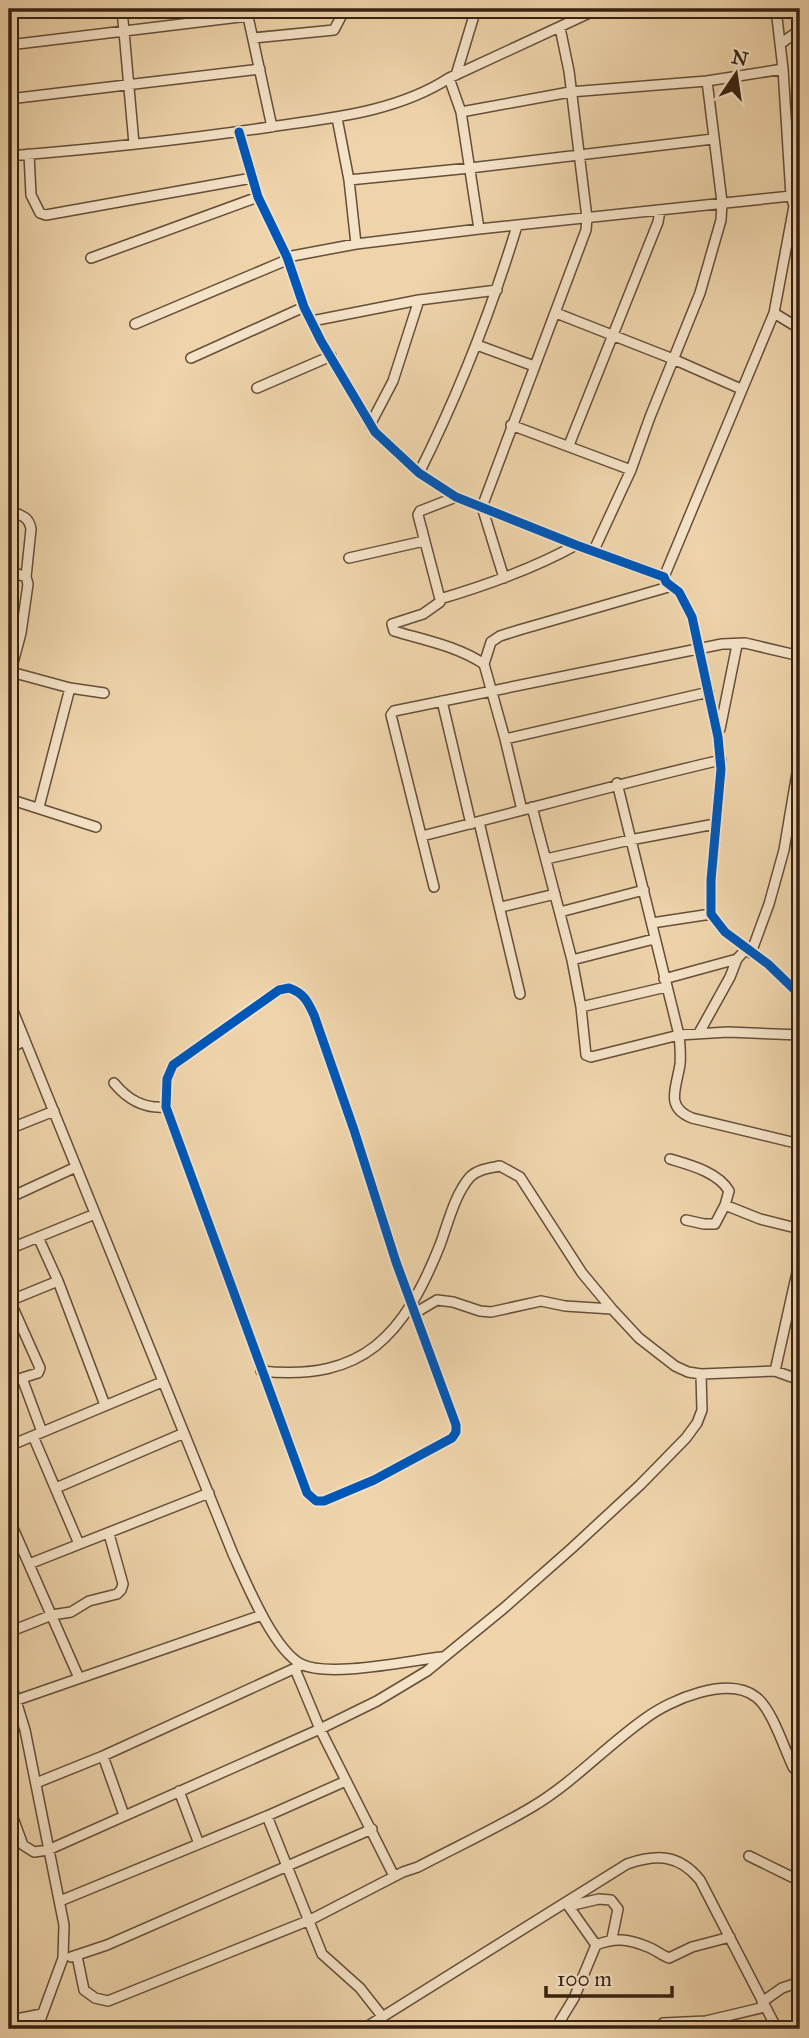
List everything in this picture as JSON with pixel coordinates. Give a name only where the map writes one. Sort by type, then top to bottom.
[{"type":"street","points":[[122,9],[134,144]]},
{"type":"street","points":[[253,38],[334,30],[345,9]]},
{"type":"street","points":[[457,9],[475,11],[453,77],[479,229]]},
{"type":"street","points":[[9,156],[239,132],[337,118],[432,90],[453,77],[598,9]]},
{"type":"street","points":[[664,577],[774,313],[797,209],[791,196],[783,69],[776,9]]},
{"type":"street","points":[[9,45],[124,31],[249,11],[272,127]]},
{"type":"street","points":[[504,578],[482,507],[586,230],[587,218],[569,71],[560,28]]},
{"type":"street","points":[[780,44],[800,30]]},
{"type":"street","points":[[9,99],[260,69]]},
{"type":"street","points":[[461,112],[570,92],[707,81],[783,69]]},
{"type":"street","points":[[594,550],[631,470],[700,293],[721,219],[722,202],[707,81]]},
{"type":"street","points":[[337,118],[349,180],[356,244]]},
{"type":"street","points":[[239,132],[258,197],[288,257],[304,307],[374,432],[419,473],[456,497],[664,577],[666,582],[679,592],[692,617],[721,760],[711,880],[711,914],[725,932],[768,964],[800,995]]},
{"type":"street","points":[[349,180],[713,139]]},
{"type":"street","points":[[29,154],[31,195],[43,215],[252,178]]},
{"type":"street","points":[[791,196],[800,178]]},
{"type":"street","points":[[135,324],[282,262],[288,257],[356,244],[479,229],[791,196]]},
{"type":"street","points":[[91,258],[258,197]]},
{"type":"street","points":[[569,445],[658,222],[660,211]]},
{"type":"street","points":[[419,473],[451,408],[477,345],[498,290],[517,226]]},
{"type":"street","points":[[312,321],[419,300],[498,290]]},
{"type":"street","points":[[370,425],[393,381],[419,300]]},
{"type":"street","points":[[191,358],[304,307]]},
{"type":"street","points":[[555,313],[741,389]]},
{"type":"street","points":[[774,313],[797,327],[800,337]]},
{"type":"street","points":[[477,345],[534,366]]},
{"type":"street","points":[[257,388],[331,356]]},
{"type":"street","points":[[511,425],[631,470]]},
{"type":"street","points":[[456,497],[420,512],[418,519],[440,602],[432,609],[394,621],[391,626],[394,631],[443,645],[472,656],[484,664]]},
{"type":"street","points":[[9,511],[24,516],[30,522],[26,577],[29,584],[21,633],[10,675],[104,693]]},
{"type":"street","points":[[349,558],[424,541]]},
{"type":"street","points":[[440,599],[504,578],[576,545]]},
{"type":"street","points":[[9,571],[26,577]]},
{"type":"street","points":[[522,810],[484,664],[491,642],[500,636],[672,586]]},
{"type":"street","points":[[9,630],[21,633]]},
{"type":"street","points":[[434,887],[391,715],[394,710],[722,644],[758,645],[800,656]]},
{"type":"street","points":[[718,737],[737,645]]},
{"type":"street","points":[[39,807],[70,688]]},
{"type":"street","points":[[505,739],[709,692]]},
{"type":"street","points":[[442,701],[501,907],[520,994]]},
{"type":"street","points":[[581,1007],[737,960],[749,951],[769,904],[785,850],[800,757]]},
{"type":"street","points":[[422,836],[617,783],[721,760]]},
{"type":"street","points":[[617,783],[679,1035],[680,1064],[673,1095],[676,1106],[682,1114],[800,1144]]},
{"type":"street","points":[[9,799],[96,827]]},
{"type":"street","points":[[532,807],[572,960],[586,1055],[592,1056],[679,1035],[699,1033],[800,1035]]},
{"type":"street","points":[[546,859],[715,824]]},
{"type":"street","points":[[560,912],[644,890]]},
{"type":"street","points":[[501,907],[555,894]]},
{"type":"street","points":[[652,923],[711,914]]},
{"type":"street","points":[[572,960],[654,939]]},
{"type":"street","points":[[699,1033],[737,960]]},
{"type":"street","points":[[289,988],[298,991],[306,999],[314,1016],[396,1262],[414,1308],[456,1425],[456,1432],[452,1438],[374,1480],[324,1501],[316,1501],[307,1493],[166,1107],[167,1079],[173,1066],[279,990],[289,988]]},
{"type":"street","points":[[9,1001],[233,1554],[262,1615],[299,1667],[320,1729],[394,1876]]},
{"type":"street","points":[[9,1049],[25,1040]]},
{"type":"street","points":[[114,1083],[133,1101],[151,1108],[166,1107]]},
{"type":"street","points":[[9,1129],[54,1111]]},
{"type":"street","points":[[670,1159],[698,1168],[724,1183],[729,1191],[715,1224],[686,1220]]},
{"type":"street","points":[[261,1371],[283,1373],[345,1365],[369,1352],[390,1334],[414,1308],[462,1189],[472,1175],[500,1166],[520,1177],[582,1273],[612,1309],[639,1338],[675,1366],[701,1374],[775,1371],[800,1380]]},
{"type":"street","points":[[9,1198],[76,1167]]},
{"type":"street","points":[[725,1205],[760,1219],[800,1229]]},
{"type":"street","points":[[9,1250],[95,1214]]},
{"type":"street","points":[[38,1237],[58,1281],[105,1405]]},
{"type":"street","points":[[775,1371],[800,1259]]},
{"type":"street","points":[[9,1382],[38,1373],[40,1368],[9,1301],[58,1281]]},
{"type":"street","points":[[414,1308],[437,1300],[491,1312],[541,1301],[565,1306],[612,1309]]},
{"type":"street","points":[[9,1807],[23,1845],[34,1852],[48,1850],[320,1729],[377,1701],[427,1671],[572,1548],[686,1438],[697,1423],[702,1410],[701,1374]]},
{"type":"street","points":[[22,1378],[37,1434],[79,1544]]},
{"type":"street","points":[[9,1446],[162,1382]]},
{"type":"street","points":[[56,1488],[184,1433]]},
{"type":"street","points":[[29,1564],[209,1493]]},
{"type":"street","points":[[9,1519],[79,1678]]},
{"type":"street","points":[[9,1632],[52,1615],[71,1612],[89,1601],[117,1594],[123,1584],[109,1534]]},
{"type":"street","points":[[18,1700],[262,1615]]},
{"type":"street","points":[[36,1783],[103,1756],[299,1667],[326,1670],[442,1657]]},
{"type":"street","points":[[9,1678],[18,1700],[64,1925],[64,1958],[37,2029]]},
{"type":"street","points":[[77,1956],[84,1990],[95,1998],[108,2001],[310,1920],[533,1807],[573,1779],[646,1717],[676,1700],[708,1691],[727,1688],[756,1697],[767,1712],[793,1768],[800,1774]]},
{"type":"street","points":[[103,1756],[124,1815]]},
{"type":"street","points":[[61,1901],[346,1781]]},
{"type":"street","points":[[179,1791],[199,1844]]},
{"type":"street","points":[[267,1816],[322,1954],[360,1988],[382,2016]]},
{"type":"street","points":[[64,1958],[107,1945],[372,1829]]},
{"type":"street","points":[[749,1856],[800,1881]]},
{"type":"street","points":[[363,2029],[627,1864],[659,1858],[689,1866],[700,1880],[777,2029]]},
{"type":"street","points":[[567,1903],[611,1900],[618,1909],[612,1938]]},
{"type":"street","points":[[567,1903],[596,1945]]},
{"type":"street","points":[[559,2029],[560,2021],[596,1945],[612,1938],[648,1946],[669,1958],[692,1947],[730,1937]]},
{"type":"street","points":[[663,2024],[706,2021],[764,2004],[782,1988],[800,1982]]},
{"type":"street","points":[[10,2019],[42,2014]]},
{"type":"street","points":[[10,2019],[19,2029]]},
{"type":"cycle path","points":[[239,132],[258,197],[287,257],[304,307],[375,432],[419,473],[456,497],[664,577],[666,582],[679,592],[692,617],[718,737],[721,769],[711,880],[711,914],[725,932],[768,964],[800,995]]},
{"type":"cycle path","points":[[289,988],[305,998],[314,1015],[396,1262],[456,1425],[452,1438],[374,1480],[324,1501],[316,1501],[307,1493],[166,1107],[167,1079],[173,1065],[279,990],[289,988]]}]
